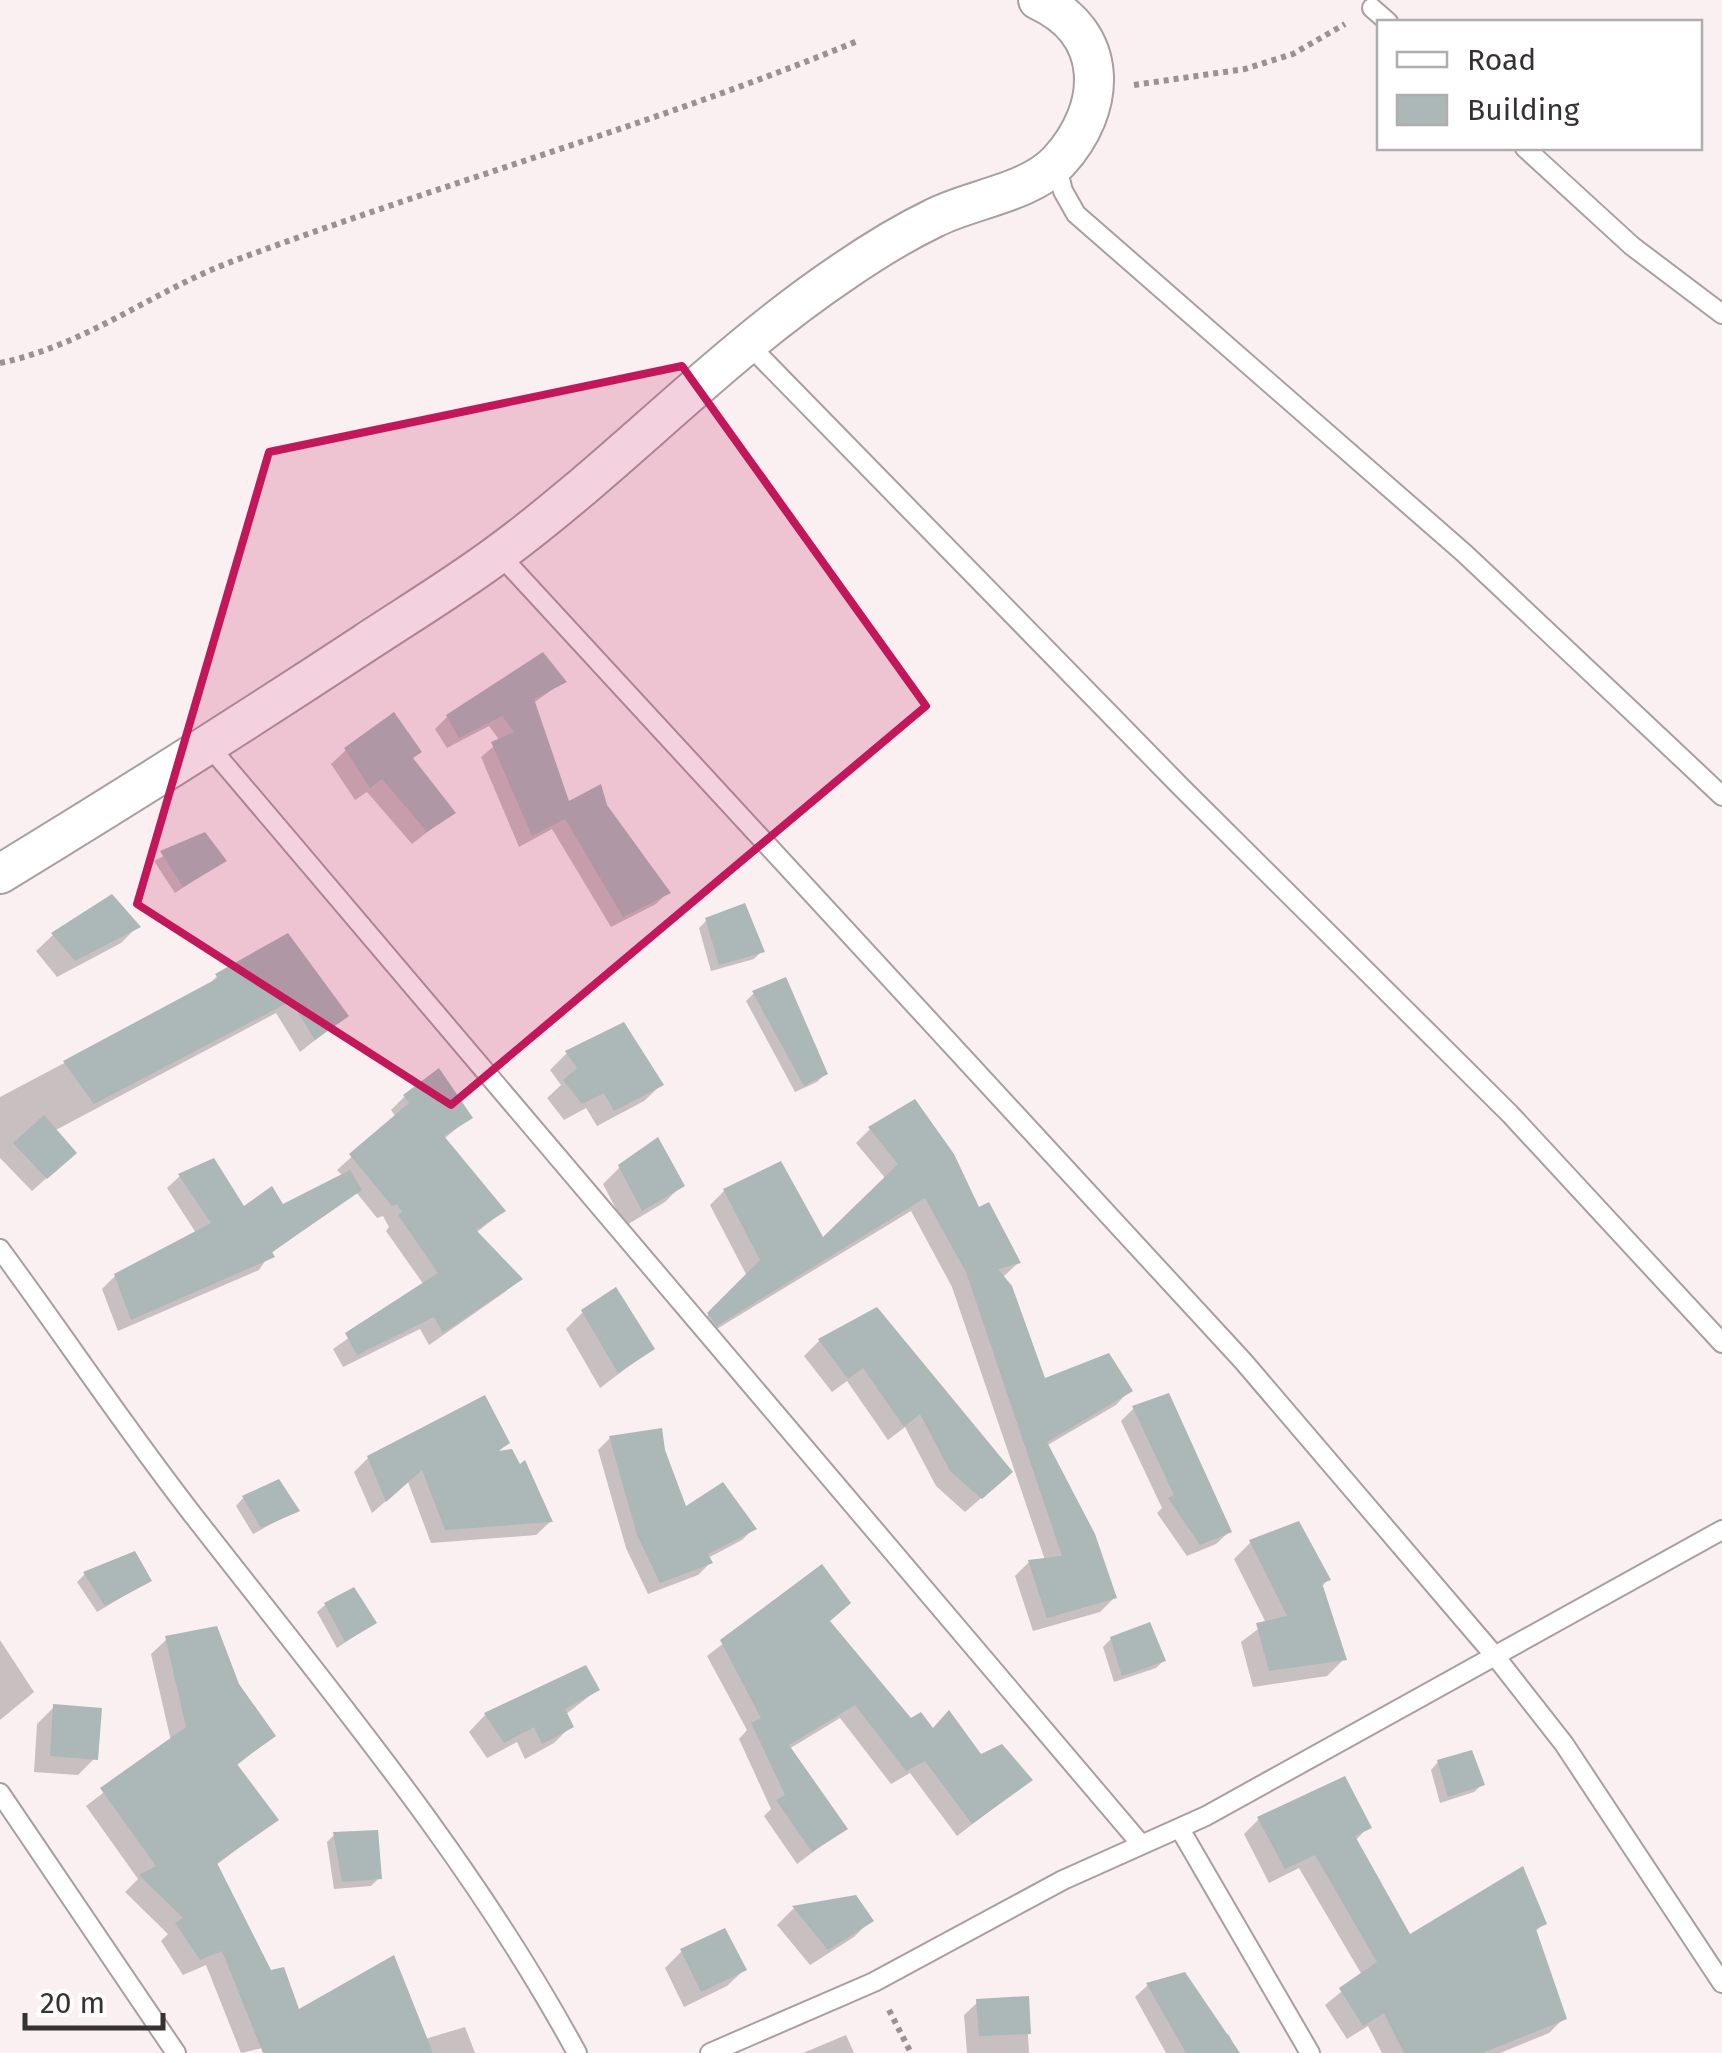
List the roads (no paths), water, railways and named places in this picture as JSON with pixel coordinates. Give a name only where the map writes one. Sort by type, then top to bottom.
[{"type":"street","points":[[0,874],[210,746],[499,554],[746,342],[844,271],[934,218],[1026,183],[1056,164],[1078,134],[1094,94],[1091,51],[1076,23],[1038,0]]},
{"type":"lane","points":[[1372,8],[1386,20]]},
{"type":"lane","points":[[1526,150],[1632,246],[1722,314]]},
{"type":"lane","points":[[1056,164],[1062,191],[1076,214],[1464,553],[1722,796]]},
{"type":"lane","points":[[746,342],[1181,787],[1510,1114],[1722,1342]]},
{"type":"lane","points":[[499,554],[1243,1361],[1495,1656],[1564,1744],[1722,1984]]},
{"type":"lane","points":[[210,746],[1140,1843]]},
{"type":"lane","points":[[0,1249],[196,1520],[416,1799],[503,1924],[577,2053]]},
{"type":"lane","points":[[710,2053],[874,1982],[1027,1898],[1140,1843],[1180,1829],[1722,1530]]},
{"type":"lane","points":[[0,1794],[176,2053]]},
{"type":"lane","points":[[1180,1829],[1310,2053]]}]
